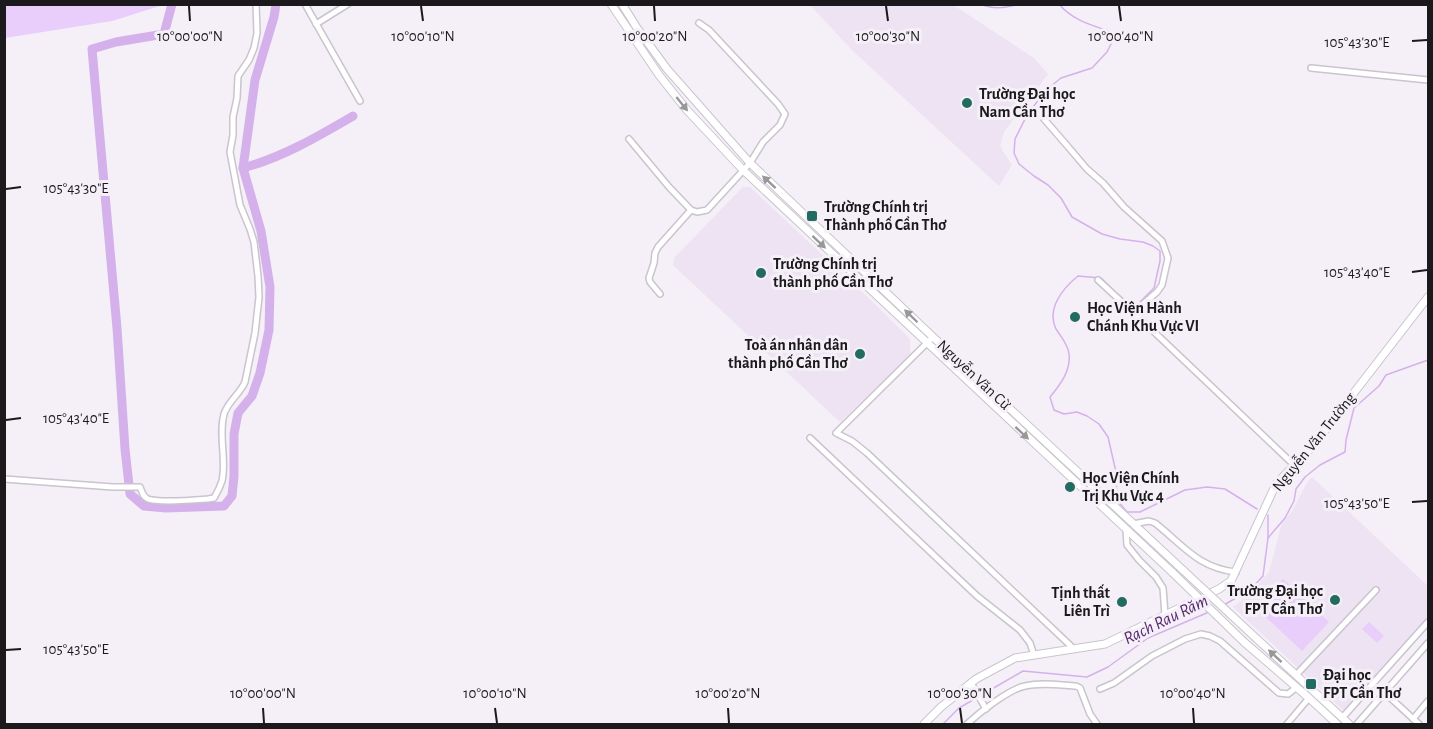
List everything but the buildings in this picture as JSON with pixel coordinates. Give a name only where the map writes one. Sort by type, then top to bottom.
[{"type":"main road","name":"Nguyễn Văn Cừ","points":[[611,4],[659,75],[686,109],[743,170],[1244,642],[1309,698],[1340,721],[1349,724]]},
{"type":"main road","name":"Nguyễn Văn Cừ","points":[[622,4],[667,69],[750,163],[976,378],[1296,675],[1340,721]]},
{"type":"main road","points":[[848,270],[855,262]]},
{"type":"main road","name":"Nguyễn Văn Trường","points":[[924,724],[941,707],[973,686],[976,679],[1015,658],[1105,644],[1231,581],[1276,484],[1312,447],[1428,297]]},
{"type":"main road","points":[[970,384],[976,378]]},
{"type":"main road","points":[[1059,467],[1066,461]]},
{"type":"street","points":[[4,479],[138,487],[147,499],[208,500],[214,498],[222,482],[223,423],[227,407],[245,382],[255,333],[259,297],[256,255],[250,229],[238,197],[230,152],[238,76],[249,60],[257,33],[256,4]]},
{"type":"street","points":[[305,4],[360,101]]},
{"type":"street","points":[[316,24],[348,4]]},
{"type":"street","points":[[629,139],[669,187],[691,210],[697,212],[707,210],[750,163],[763,142],[780,124],[785,114],[778,104],[709,30],[699,23]]},
{"type":"street","points":[[1311,68],[1428,80]]},
{"type":"street","points":[[659,75],[667,69]]},
{"type":"street","points":[[1044,119],[1124,207],[1162,241],[1168,258],[1162,285],[1133,313]]},
{"type":"street","points":[[660,294],[652,286],[649,278],[657,247],[691,210]]},
{"type":"street","points":[[1098,280],[1231,403],[1294,465]]},
{"type":"street","points":[[933,337],[836,433],[852,441],[867,453],[1073,648]]},
{"type":"street","points":[[810,438],[977,596],[1020,630],[1030,643],[1034,655]]},
{"type":"street","points":[[1133,524],[1149,521],[1155,523],[1202,562],[1217,569],[1236,572]]},
{"type":"street","points":[[1126,529],[1127,545],[1163,588],[1166,615]]},
{"type":"street","points":[[1296,675],[1376,591]]},
{"type":"street","points":[[1340,721],[1428,622]]},
{"type":"street","points":[[1100,689],[1114,683],[1163,650],[1201,634],[1220,642],[1279,693],[1288,694],[1297,687]]},
{"type":"street","points":[[1357,724],[1428,643]]},
{"type":"street","points":[[967,724],[985,707],[1022,686],[1049,685],[1076,686],[1081,690],[1089,714],[1097,724]]},
{"type":"street","points":[[973,686],[985,707]]},
{"type":"street","points":[[1385,693],[1419,724]]},
{"type":"street","points":[[1287,724],[1309,698]]},
{"type":"street","points":[[1413,718],[1428,701]]},
{"type":"shaded area","points":[[5,4],[163,5],[112,21],[5,38]]},
{"type":"shaded area","name":"Trường Đại học Nam Cần Thơ","points":[[810,5],[954,5],[1034,58],[1048,74],[1004,132],[1000,146],[1012,165],[999,186],[852,50]]},
{"type":"shaded area","name":"Trường Chính trị thành phố Cần Thơ","points":[[743,187],[750,187],[910,339],[910,355],[840,422],[673,265],[674,258]]},
{"type":"shaded area","name":"Trường Đại học FPT Cần Thơ","points":[[1312,477],[1428,586],[1428,626],[1347,714],[1233,607],[1251,593],[1269,572],[1282,523],[1292,511]]},
{"type":"shaded area","points":[[1283,579],[1329,622],[1302,651],[1256,608]]},
{"type":"shaded area","points":[[1369,622],[1384,636],[1377,643],[1362,629]]},
{"type":"waterway","points":[[172,4],[164,34],[116,42],[92,49],[130,494],[144,506],[166,508],[224,506],[232,496],[234,434],[238,413],[252,396],[260,373],[269,330],[270,287],[261,231],[243,168],[255,80],[276,4]]},
{"type":"waterway","points":[[981,4],[1000,8],[1020,4]]},
{"type":"waterway","points":[[1059,4],[1076,18],[1109,31],[1112,42],[1107,52],[1092,68],[1061,78],[1046,90],[1027,115],[1015,139],[1014,153],[1019,164],[1048,185],[1061,198],[1072,217],[1102,234],[1143,242],[1160,251],[1154,288],[1132,308]]},
{"type":"waterway","points":[[243,168],[286,152],[353,116]]},
{"type":"waterway","points":[[1113,290],[1101,278],[1078,276],[1058,300],[1053,321],[1067,347],[1069,360],[1064,377],[1050,397],[1054,410],[1064,414],[1077,412],[1099,424],[1108,437],[1116,472],[1117,500],[1127,512],[1140,512],[1185,490],[1207,487],[1225,489],[1257,509]]},
{"type":"waterway","name":"Rạch Rau Răm","points":[[1224,605],[1251,589],[1263,576],[1268,538],[1285,518],[1294,501],[1296,489],[1305,477],[1320,465],[1345,452],[1354,408],[1379,386],[1386,375],[1428,360]]},
{"type":"waterway","points":[[1268,515],[1268,538]]},
{"type":"waterway","name":"Rạch Rau Răm","points":[[943,724],[959,708],[1023,671],[1087,677],[1108,667],[1148,638],[1209,612]]},
{"type":"place","name":"Trường Đại học Nam Cần Thơ","points":[[967,103]]},
{"type":"place","name":"Trường Chính trị Thành phố Cần Thơ","points":[[812,216]]},
{"type":"place","name":"Trường Chính trị thành phố Cần Thơ","points":[[761,273]]},
{"type":"place","name":"Học Viện Hành Chánh Khu Vực VI","points":[[1075,317]]},
{"type":"place","name":"Toà án nhân dân thành phố Cần Thơ","points":[[860,354]]},
{"type":"place","name":"Học Viện Chính Trị Khu Vực 4","points":[[1070,487]]},
{"type":"place","name":"Trường Đại học FPT Cần Thơ","points":[[1335,600]]},
{"type":"place","name":"Tịnh thất Liên Trì","points":[[1122,602]]},
{"type":"place","name":"Đại học FPT Cần Thơ","points":[[1311,684]]}]
